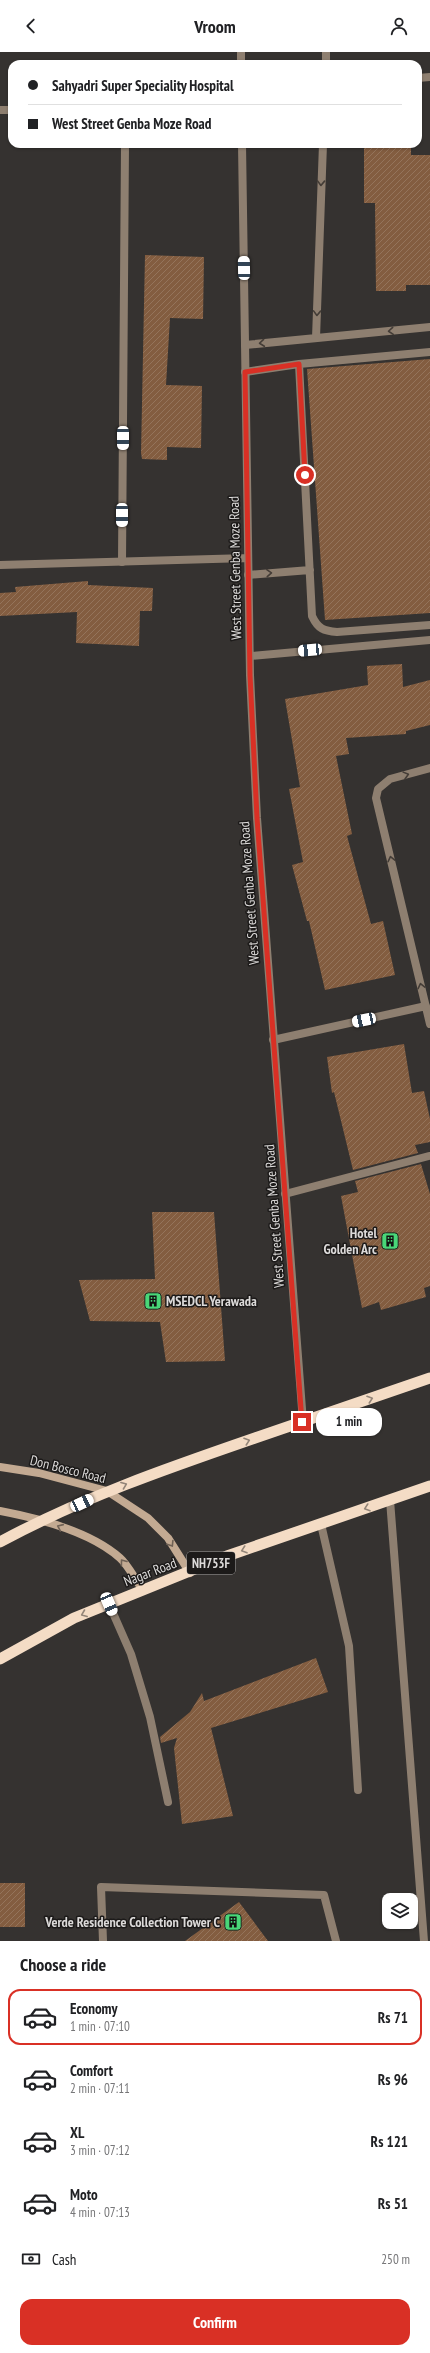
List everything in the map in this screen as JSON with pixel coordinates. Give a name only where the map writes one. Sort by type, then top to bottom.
[{"type":"highway","points":[[0,1542],[107,1492],[191,1460],[430,1378]]},
{"type":"highway","name":"Nagar Road","points":[[0,1659],[74,1618],[142,1590],[190,1573],[228,1556],[429,1487]]},
{"type":"main road","name":"Don Bosco Road","points":[[0,1467],[39,1473],[107,1492],[148,1518],[168,1538],[190,1573]]},
{"type":"main road","points":[[0,1511],[45,1520],[96,1542],[120,1558],[142,1590]]},
{"type":"street","points":[[122,562],[125,148]]},
{"type":"street","name":"West Street Genba Moze Road","points":[[242,148],[248,575],[257,818],[302,1422]]},
{"type":"street","points":[[316,338],[323,148]]},
{"type":"street","points":[[245,345],[430,328]]},
{"type":"street","points":[[245,372],[299,364],[430,352]]},
{"type":"street","points":[[299,364],[312,616],[316,626],[325,631],[337,632],[430,625]]},
{"type":"street","points":[[0,565],[248,558]]},
{"type":"street","points":[[248,575],[310,570]]},
{"type":"street","points":[[250,656],[430,640]]},
{"type":"street","points":[[430,768],[390,779],[378,789],[376,798],[430,1024]]},
{"type":"street","points":[[273,1040],[426,1006]]},
{"type":"street","points":[[285,1194],[429,1156]]},
{"type":"street","points":[[390,1500],[424,1941]]},
{"type":"street","points":[[321,1524],[349,1646],[358,1790]]},
{"type":"street","points":[[109,1604],[131,1654],[150,1717],[168,1802]]},
{"type":"street","points":[[102,1941],[101,1887],[324,1895],[336,1941]]},
{"type":"building","points":[[364,148],[411,148],[411,155],[430,155],[430,285],[406,285],[406,291],[376,291],[375,203],[364,203]]},
{"type":"building","points":[[145,255],[204,257],[203,319],[170,318],[166,385],[202,386],[201,448],[167,447],[167,460],[142,459],[141,453]]},
{"type":"building","points":[[430,359],[430,613],[325,620],[307,369]]},
{"type":"building","points":[[88,581],[88,585],[153,588],[152,611],[140,611],[139,646],[76,643],[77,612],[0,616],[0,593],[16,592],[15,587]]},
{"type":"building","points":[[402,664],[403,687],[430,680],[430,725],[406,731],[406,734],[346,738],[349,754],[336,756],[352,834],[347,836],[371,924],[383,921],[395,975],[325,990],[309,921],[307,921],[292,865],[303,862],[289,789],[300,787],[285,699],[368,685],[367,666]]},
{"type":"building","points":[[404,1044],[412,1093],[424,1091],[430,1119],[430,1142],[415,1145],[418,1153],[353,1170],[334,1092],[332,1093],[327,1057]]},
{"type":"building","name":"Hotel Golden Arc","points":[[421,1164],[430,1194],[430,1286],[424,1288],[426,1297],[381,1310],[379,1302],[362,1308],[341,1196],[358,1192],[355,1181]]},
{"type":"building","name":"MSEDCL Yerawada","points":[[152,1212],[214,1212],[225,1361],[166,1362],[160,1322],[90,1321],[79,1280],[155,1279]]},
{"type":"building","points":[[316,1658],[328,1692],[211,1728],[233,1816],[182,1824],[174,1748],[177,1738],[161,1743],[160,1737],[190,1712],[202,1693],[204,1701]]},
{"type":"building","points":[[0,1883],[25,1883],[25,1927],[0,1927]]},
{"type":"building","name":"Verde Residence Collection Tower C","points":[[239,1902],[268,1941],[185,1941]]},
{"type":"place","name":"Hotel Golden Arc","points":[[390,1241]]},
{"type":"place","name":"MSEDCL Yerawada","points":[[153,1301]]},
{"type":"place","name":"Verde Residence Collection Tower C","points":[[233,1922]]},
{"type":"route","points":[[302,1422],[257,818],[250,675],[245,372],[299,364],[305,475]]}]
